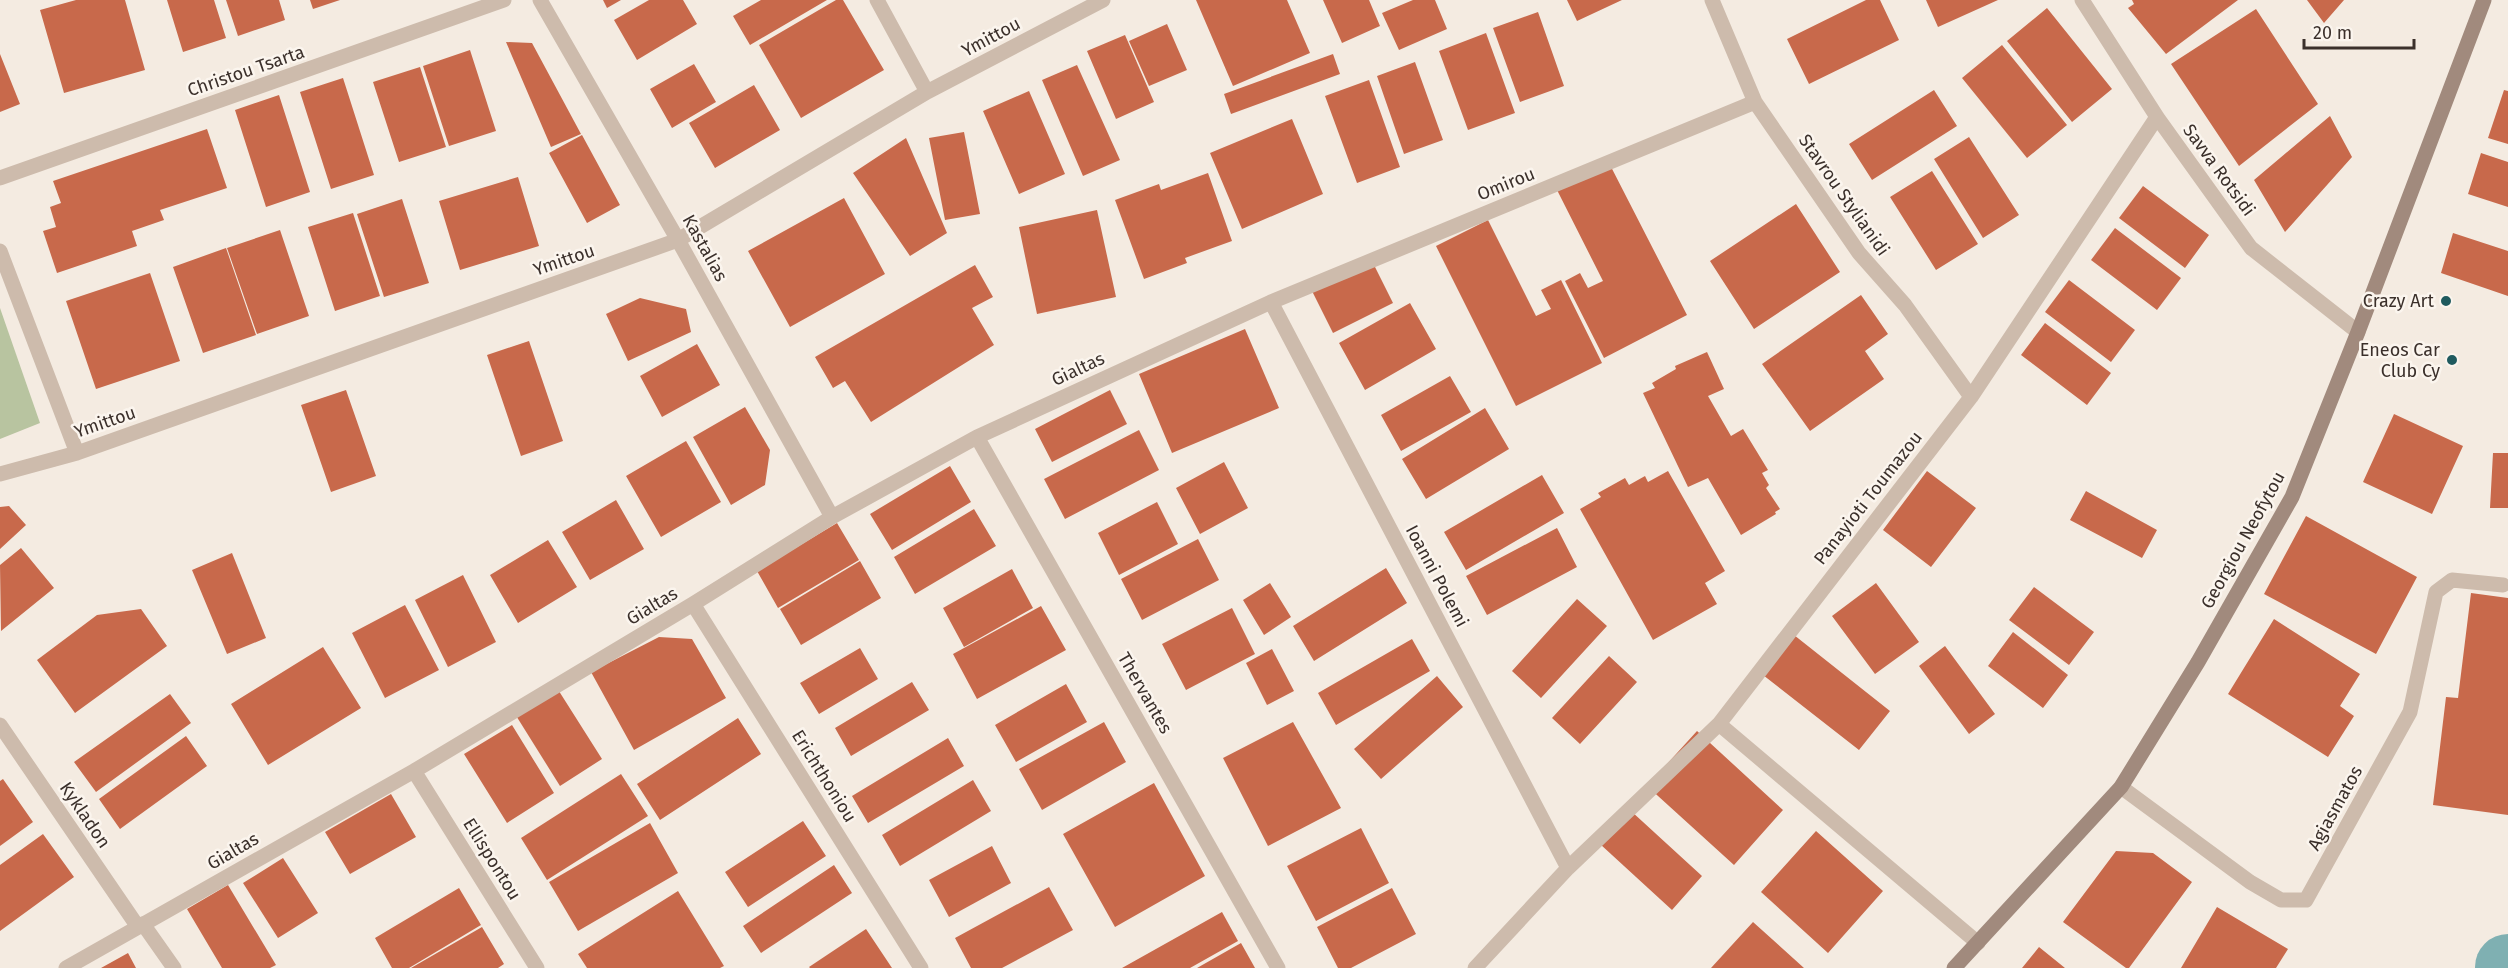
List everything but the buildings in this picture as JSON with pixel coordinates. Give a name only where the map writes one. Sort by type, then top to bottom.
[{"type":"street","name":"Christou Tsarta","points":[[0,178],[504,0]]},
{"type":"street","name":"Kastalias","points":[[540,0],[678,240],[832,517]]},
{"type":"street","points":[[877,0],[927,92]]},
{"type":"street","name":"Ymittou","points":[[0,474],[77,453],[678,240],[927,92],[1103,0]]},
{"type":"street","name":"Stavrou Stylianidi","points":[[1712,0],[1755,102],[1859,253],[1905,305],[1971,397]]},
{"type":"street","name":"Savva Rotsidi","points":[[2082,0],[2157,117],[2251,248],[2358,332]]},
{"type":"street","name":"Georgiou Neofytou","points":[[1954,968],[2121,787],[2198,662],[2292,497],[2358,332],[2484,0]]},
{"type":"street","name":"Omirou","points":[[1271,302],[1755,102]]},
{"type":"street","name":"Panayioti Toumazou","points":[[1474,968],[1568,868],[1719,724],[1971,397],[2157,117]]},
{"type":"street","points":[[0,251],[77,453]]},
{"type":"street","name":"Gialtas","points":[[66,968],[414,771],[693,604],[832,517],[977,437],[1271,302]]},
{"type":"street","name":"Ioanni Polemi","points":[[1271,302],[1568,868]]},
{"type":"street","name":"Thervantes","points":[[977,437],[1278,968]]},
{"type":"street","name":"Agiasmatos","points":[[2121,787],[2250,882],[2281,900],[2306,900],[2410,712],[2436,591],[2452,579],[2503,585]]},
{"type":"street","name":"Erichthoniou","points":[[693,604],[921,968]]},
{"type":"street","points":[[1719,724],[1978,944]]},
{"type":"street","name":"Kykladon","points":[[0,725],[174,968]]},
{"type":"street","name":"Ellispontou","points":[[414,771],[537,968]]},
{"type":"green space","points":[[0,308],[40,423],[0,439]]},
{"type":"place","name":"Crazy Art","points":[[2446,301]]},
{"type":"place","name":"Eneos Car Club Cy","points":[[2452,360]]}]
